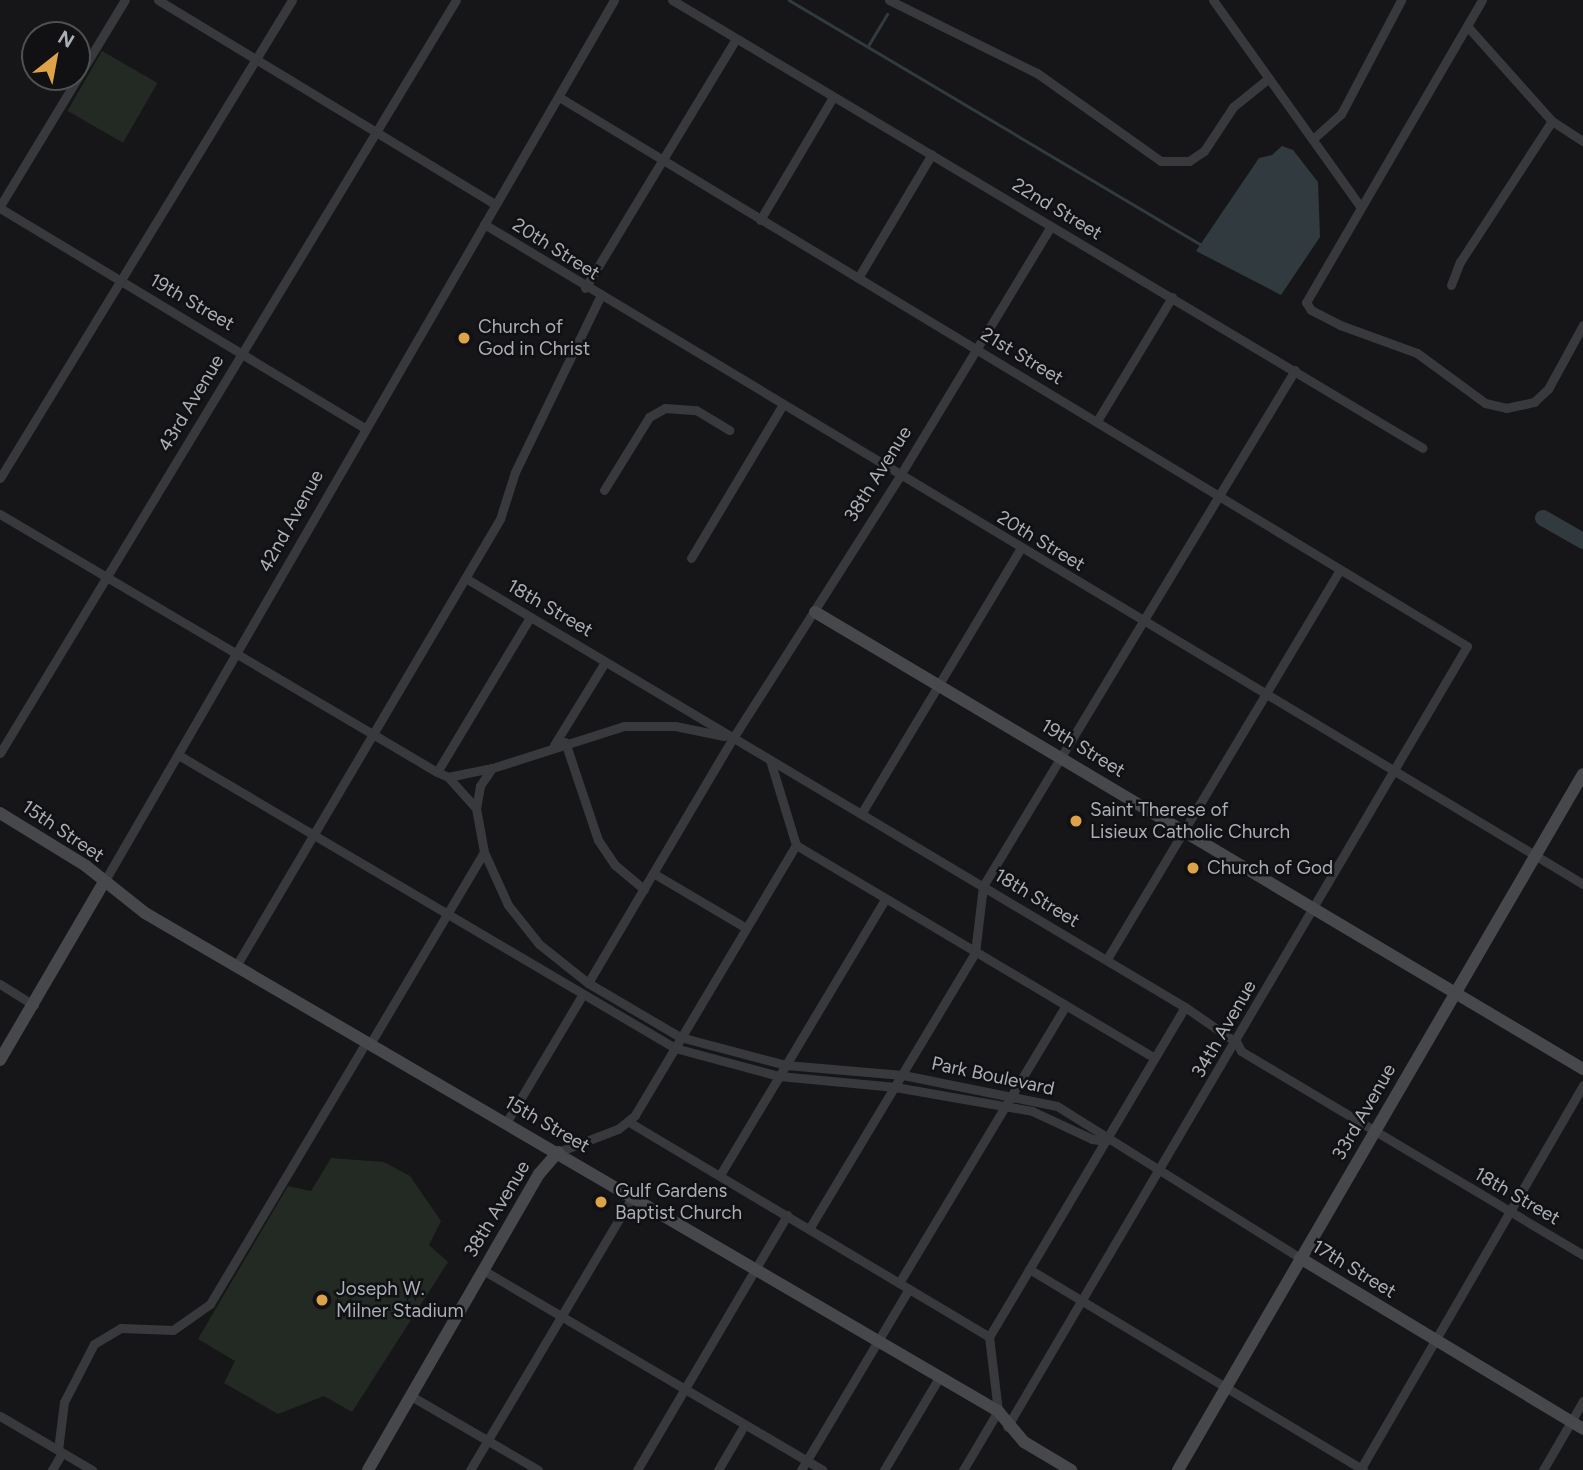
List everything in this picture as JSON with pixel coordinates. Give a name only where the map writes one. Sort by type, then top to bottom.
[{"type":"street","points":[[0,207],[125,0]]},
{"type":"street","name":"20th Street","points":[[158,0],[495,204]]},
{"type":"street","points":[[0,478],[292,0]]},
{"type":"street","name":"43rd Avenue","points":[[0,753],[456,0]]},
{"type":"street","name":"42nd Avenue","points":[[0,1060],[180,757],[365,428],[614,0]]},
{"type":"street","name":"22nd Street","points":[[672,0],[1423,448]]},
{"type":"street","points":[[889,0],[1037,73],[1161,162],[1189,161],[1204,152],[1233,107],[1269,78]]},
{"type":"street","points":[[1213,0],[1359,205]]},
{"type":"street","points":[[1313,139],[1340,114],[1402,0]]},
{"type":"street","points":[[1482,0],[1359,205],[1306,302],[1311,310],[1340,325],[1408,348],[1485,402],[1506,408],[1534,402],[1548,389],[1583,325]]},
{"type":"street","points":[[1468,26],[1552,121],[1583,141]]},
{"type":"street","points":[[585,288],[736,39]]},
{"type":"street","name":"21st Street","points":[[559,97],[1467,646]]},
{"type":"street","points":[[760,219],[833,97]]},
{"type":"street","points":[[1451,285],[1460,262],[1552,121]]},
{"type":"street","points":[[858,278],[932,154]]},
{"type":"street","name":"19th Street","points":[[0,207],[365,428]]},
{"type":"street","name":"20th Street","points":[[484,224],[585,288],[1020,550],[1583,884]]},
{"type":"street","name":"38th Avenue","points":[[588,983],[733,738],[899,477],[1051,226]]},
{"type":"street","points":[[236,966],[500,519],[515,472],[600,297]]},
{"type":"street","points":[[1097,421],[1172,297]]},
{"type":"street","points":[[809,1228],[975,953],[983,886],[1140,621],[1294,370]]},
{"type":"street","points":[[691,558],[782,406]]},
{"type":"street","points":[[604,490],[649,417],[665,408],[696,410],[729,430]]},
{"type":"street","points":[[0,514],[373,736],[449,777],[476,808]]},
{"type":"street","points":[[861,814],[1020,550]]},
{"type":"street","points":[[1107,960],[1340,570]]},
{"type":"street","name":"18th Street","points":[[467,579],[1185,1007],[1237,1042],[1241,1051],[1374,1133],[1583,1255]]},
{"type":"street","name":"19th Street","points":[[815,612],[1583,1069]]},
{"type":"street","points":[[437,772],[530,617]]},
{"type":"street","name":"34th Avenue","points":[[1007,1427],[1084,1302],[1467,646]]},
{"type":"street","points":[[554,745],[605,662]]},
{"type":"street","points":[[449,777],[492,768],[565,742],[644,724],[733,738]]},
{"type":"street","points":[[565,742],[598,839],[615,865],[644,889]]},
{"type":"street","points":[[180,757],[531,963],[588,983]]},
{"type":"street","points":[[771,760],[796,845],[1155,1058]]},
{"type":"street","name":"Park Boulevard","points":[[492,768],[480,786],[476,808],[484,852],[516,919],[547,952],[588,983],[680,1037],[786,1065],[902,1075],[1057,1106],[1097,1129],[1106,1141]]},
{"type":"street","name":"33rd Avenue","points":[[1178,1470],[1583,774]]},
{"type":"street","name":"15th Street","points":[[0,813],[86,866],[145,914],[756,1267],[998,1411],[1007,1427],[1071,1470]]},
{"type":"street","points":[[558,1152],[629,1122],[796,845]]},
{"type":"street","points":[[52,1470],[60,1452],[64,1402],[94,1344],[121,1328],[173,1330],[210,1304],[484,852]]},
{"type":"street","points":[[653,873],[747,928]]},
{"type":"street","points":[[720,1175],[885,899]]},
{"type":"street","name":"Park Boulevard","points":[[531,963],[674,1048],[779,1076],[895,1087],[1003,1109],[1040,1113],[1092,1139],[1106,1141]]},
{"type":"street","points":[[0,984],[34,1004]]},
{"type":"street","points":[[506,1123],[583,994]]},
{"type":"street","points":[[899,1283],[1066,1005]]},
{"type":"street","points":[[962,1470],[998,1411],[989,1337],[1185,1007]]},
{"type":"street","points":[[1029,1269],[1361,1470],[1583,1085]]},
{"type":"street","points":[[629,1122],[989,1337]]},
{"type":"street","name":"17th Street","points":[[1106,1141],[1583,1429]]},
{"type":"street","name":"38th Avenue","points":[[368,1470],[483,1270],[558,1152]]},
{"type":"street","points":[[470,1470],[633,1196]]},
{"type":"street","points":[[637,1470],[787,1215]]},
{"type":"street","points":[[483,1270],[823,1470]]},
{"type":"street","points":[[801,1470],[909,1289]]},
{"type":"street","points":[[884,1470],[940,1376]]},
{"type":"street","points":[[411,1396],[538,1470]]},
{"type":"street","points":[[1542,1470],[1583,1401]]},
{"type":"street","points":[[0,1416],[92,1470]]},
{"type":"street","points":[[718,1470],[745,1424]]},
{"type":"shaded area","points":[[102,51],[157,83],[123,143],[68,111],[79,91],[91,91],[91,70]]},
{"type":"shaded area","points":[[1282,146],[1293,150],[1318,182],[1320,237],[1281,295],[1196,251],[1259,158],[1272,155]]},
{"type":"shaded area","name":"Joseph W. Milner Stadium","points":[[331,1158],[384,1162],[410,1176],[441,1221],[429,1245],[448,1262],[352,1412],[324,1396],[278,1414],[224,1383],[235,1361],[198,1339],[288,1186],[311,1191]]},
{"type":"waterway","points":[[789,0],[1201,245]]},
{"type":"waterway","points":[[868,46],[887,14]]},
{"type":"waterway","points":[[1543,518],[1583,541]]},
{"type":"place","name":"Church of God in Christ","points":[[464,338]]},
{"type":"place","name":"Saint Therese of Lisieux Catholic Church","points":[[1076,821]]},
{"type":"place","name":"Church of God","points":[[1193,868]]},
{"type":"place","name":"Gulf Gardens Baptist Church","points":[[601,1202]]},
{"type":"place","name":"Joseph W. Milner Stadium","points":[[322,1300]]}]
